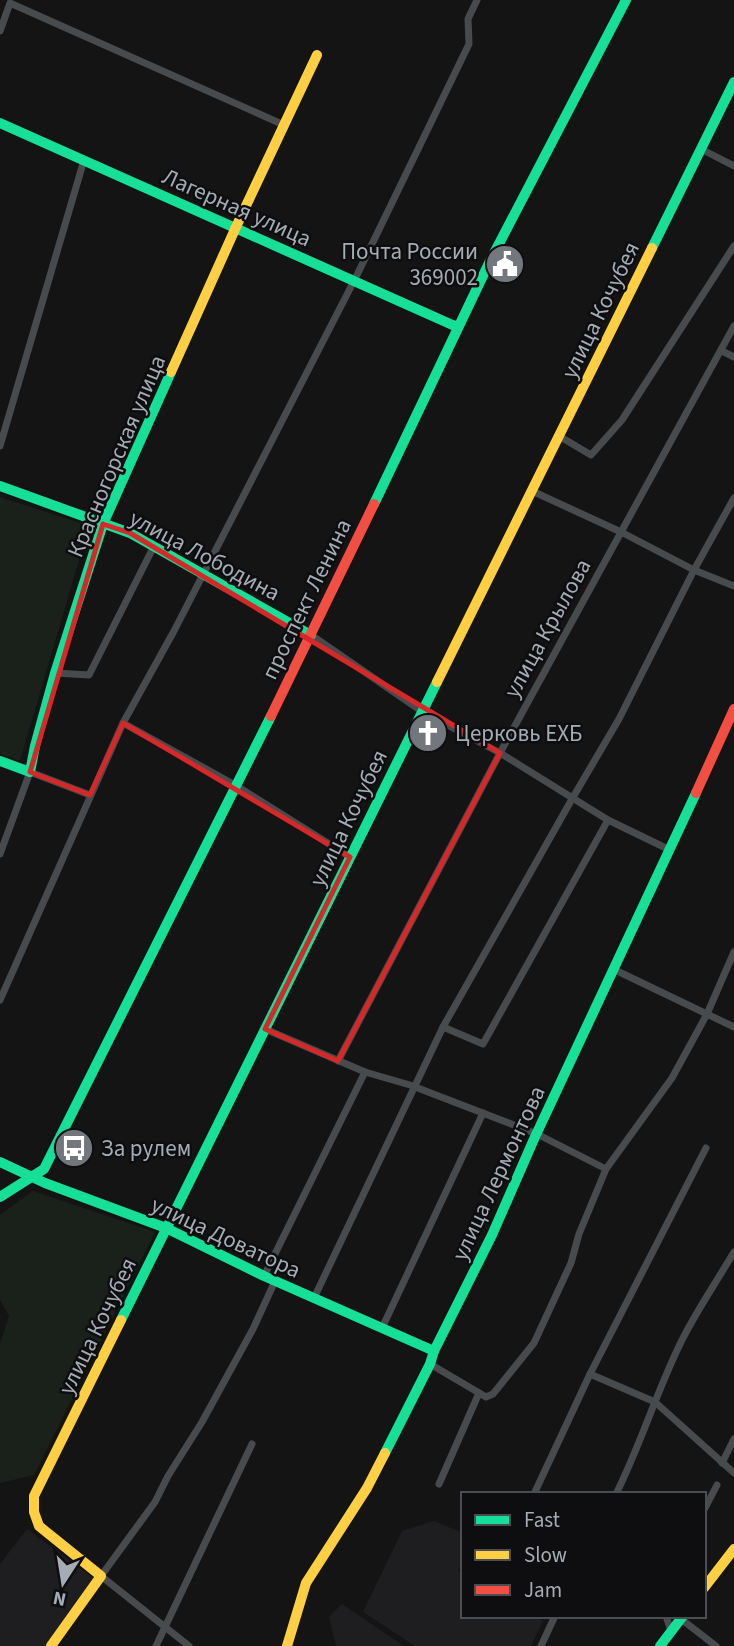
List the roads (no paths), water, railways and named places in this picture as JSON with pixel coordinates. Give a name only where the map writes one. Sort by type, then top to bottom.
[{"type":"street","points":[[0,1000],[123,723],[174,631],[354,281],[469,44],[468,19],[477,0]]},
{"type":"street","name":"проспект Ленина","points":[[0,1196],[44,1169],[54,1150],[311,635],[457,327],[626,0]]},
{"type":"street","points":[[0,31],[10,3],[284,125]]},
{"type":"street","name":"Красногорская улица","points":[[0,854],[3,836],[30,772],[55,673],[103,524],[236,227],[317,55]]},
{"type":"street","name":"улица Кочубея","points":[[101,1576],[39,1526],[34,1517],[34,1496],[734,82]]},
{"type":"street","name":"Лагерная улица","points":[[0,123],[457,327]]},
{"type":"street","points":[[701,149],[734,166]]},
{"type":"street","points":[[0,446],[84,160]]},
{"type":"street","points":[[559,436],[591,455],[622,420],[734,246]]},
{"type":"street","name":"улица Крылова","points":[[338,1061],[500,753],[734,326]]},
{"type":"street","points":[[722,351],[734,357]]},
{"type":"street","name":"улица Лободина","points":[[0,486],[131,533],[311,635],[423,712],[500,753],[608,820],[670,850]]},
{"type":"street","points":[[532,491],[621,532],[694,570],[734,586]]},
{"type":"street","points":[[314,1298],[443,1027],[619,719],[694,570],[734,498]]},
{"type":"street","points":[[55,673],[89,675],[154,546]]},
{"type":"street","name":"улица Лермонтова","points":[[287,1646],[306,1583],[367,1488],[430,1364],[434,1350],[492,1236],[734,709]]},
{"type":"street","points":[[123,723],[235,785],[350,857]]},
{"type":"street","points":[[0,761],[90,795]]},
{"type":"street","points":[[443,1027],[483,1044],[608,820]]},
{"type":"street","points":[[430,1364],[486,1398],[493,1394],[534,1343],[571,1263],[579,1234],[606,1169],[672,1078],[707,1014],[734,952]]},
{"type":"street","points":[[613,969],[734,1027]]},
{"type":"street","points":[[265,1028],[365,1072],[414,1087],[537,1134],[606,1169]]},
{"type":"street","points":[[264,1276],[365,1072]]},
{"type":"street","points":[[382,1328],[482,1113]]},
{"type":"street","points":[[535,1492],[590,1374],[706,1148]]},
{"type":"street","name":"улица Доватора","points":[[0,1162],[31,1177],[166,1228],[264,1276],[434,1350]]},
{"type":"street","points":[[617,1492],[682,1339],[734,1252]]},
{"type":"street","points":[[51,1646],[155,1502],[258,1319],[275,1281]]},
{"type":"street","points":[[590,1374],[655,1402],[734,1474]]},
{"type":"street","points":[[439,1485],[479,1394]]},
{"type":"street","points":[[722,1463],[734,1439]]},
{"type":"street","points":[[156,1646],[252,1444]]},
{"type":"street","points":[[706,1506],[717,1485]]},
{"type":"street","points":[[706,1585],[734,1549]]},
{"type":"street","points":[[101,1576],[189,1646]]},
{"type":"street","points":[[541,1646],[554,1618]]},
{"type":"street","points":[[667,1618],[671,1631]]},
{"type":"street","points":[[660,1646],[682,1618],[716,1646]]},
{"type":"place","name":"Почта России 369002","points":[[505,264]]},
{"type":"place","name":"Церковь ЕХБ","points":[[428,733]]},
{"type":"place","name":"За рулем","points":[[74,1148]]}]
